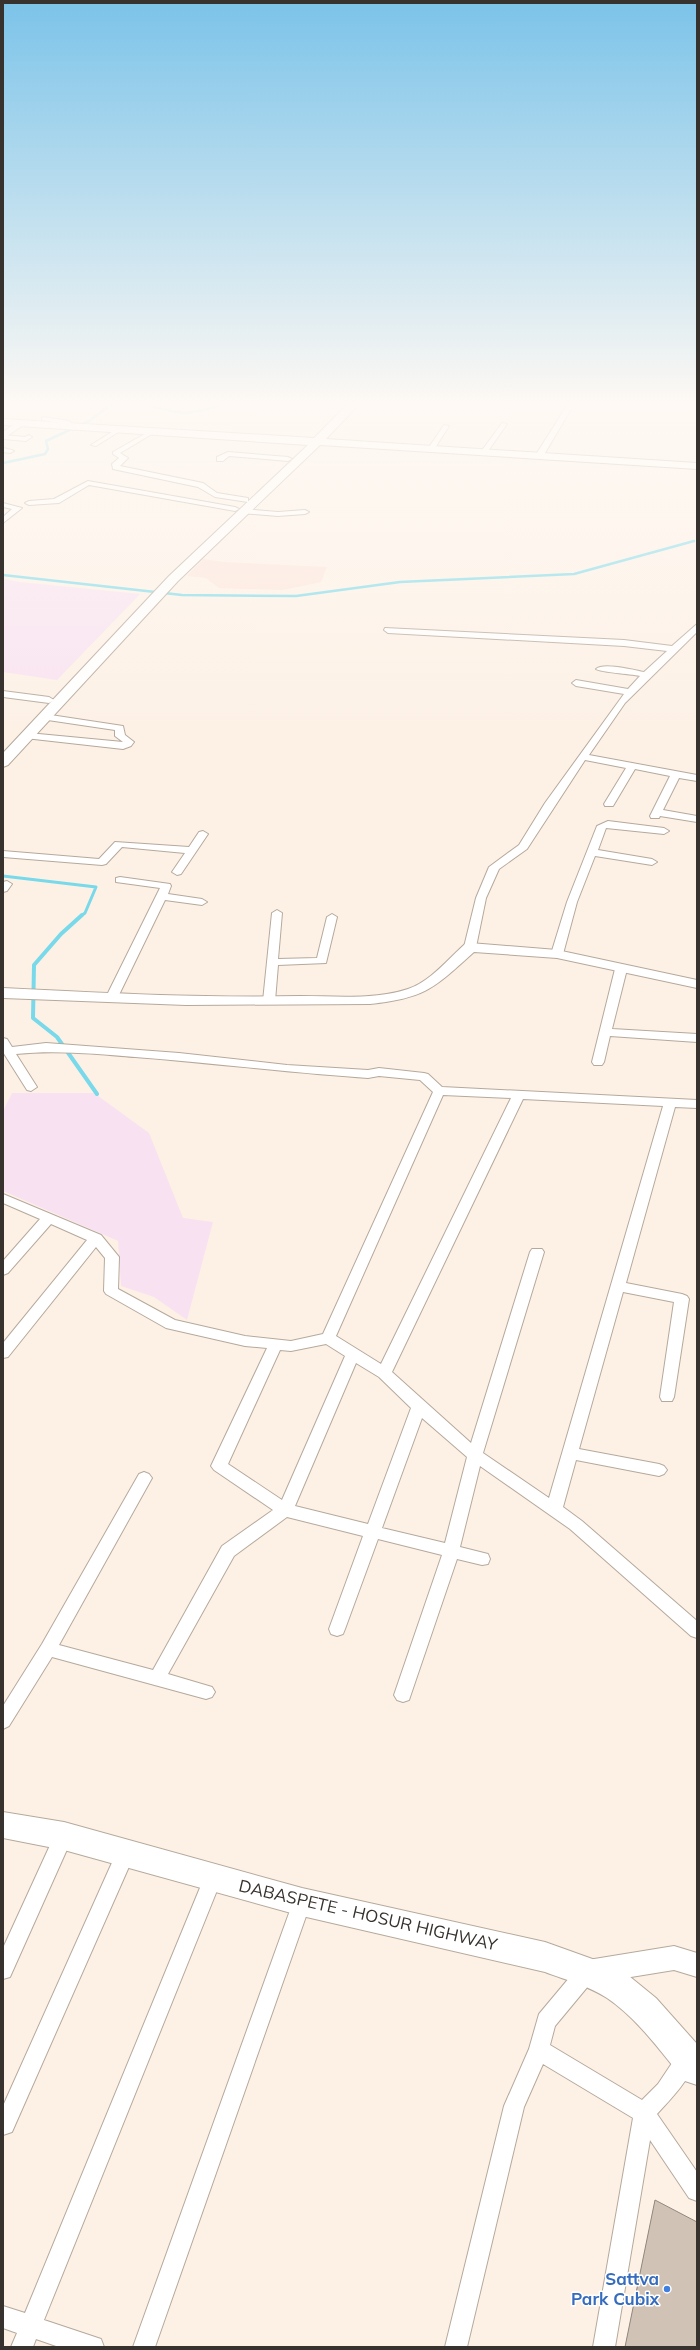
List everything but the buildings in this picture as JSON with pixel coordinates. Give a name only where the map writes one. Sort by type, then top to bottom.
[{"type":"main road","points":[[3,748],[49,700],[82,661],[234,514]]},
{"type":"main road","points":[[3,762],[28,736],[153,593]]},
{"type":"main road","name":"DABASPETE - HOSUR HIGHWAY","points":[[3,1825],[64,1836],[302,1902],[545,1957],[587,1972],[618,1987],[645,2010],[692,2064]]},
{"type":"street","points":[[3,521],[11,514]]},
{"type":"street","points":[[10,994],[111,999],[269,1001],[374,999],[415,992],[438,976],[470,947],[481,898],[494,867],[523,847],[583,757],[630,692],[697,627]]},
{"type":"street","points":[[388,630],[624,643],[674,649]]},
{"type":"street","points":[[600,669],[624,670],[646,675]]},
{"type":"street","points":[[576,683],[630,692]]},
{"type":"street","points":[[3,694],[49,700]]},
{"type":"street","points":[[28,736],[123,746],[129,742],[120,736],[120,728],[44,717]]},
{"type":"street","points":[[583,757],[697,778]]},
{"type":"street","points":[[609,804],[632,766]]},
{"type":"street","points":[[676,774],[656,814],[697,819]]},
{"type":"street","points":[[557,954],[572,902],[604,824],[664,831]]},
{"type":"street","points":[[177,872],[203,834]]},
{"type":"street","points":[[3,854],[102,862],[119,844],[192,850]]},
{"type":"street","points":[[592,852],[652,862]]},
{"type":"street","points":[[111,999],[166,886],[120,880]]},
{"type":"street","points":[[161,896],[202,902]]},
{"type":"street","points":[[269,1001],[277,913]]},
{"type":"street","points":[[273,962],[322,961],[332,917]]},
{"type":"street","points":[[470,947],[511,949],[557,954],[621,969],[697,984]]},
{"type":"street","points":[[598,1062],[621,969]]},
{"type":"street","points":[[605,1032],[697,1038]]},
{"type":"street","points":[[6,1046],[46,1047],[179,1057],[287,1069],[368,1074],[380,1072],[424,1077],[439,1091],[697,1104]]},
{"type":"street","points":[[6,1046],[31,1087]]},
{"type":"street","points":[[328,1338],[439,1091]]},
{"type":"street","points":[[384,1373],[519,1095]]},
{"type":"street","points":[[554,1510],[670,1103]]},
{"type":"street","points":[[3,1198],[96,1238],[112,1257],[110,1291],[171,1324],[245,1341],[292,1346],[328,1338],[354,1354],[384,1373],[419,1407],[475,1455],[576,1525],[697,1631]]},
{"type":"street","points":[[3,1270],[49,1218]]},
{"type":"street","points":[[3,1353],[96,1238]]},
{"type":"street","points":[[403,1695],[451,1552],[475,1455],[538,1252]]},
{"type":"street","points":[[618,1286],[682,1299],[667,1397]]},
{"type":"street","points":[[276,1344],[219,1466],[285,1510],[482,1559]]},
{"type":"street","points":[[157,1679],[228,1551],[285,1510],[354,1354]]},
{"type":"street","points":[[336,1629],[419,1407]]},
{"type":"street","points":[[570,1453],[659,1470]]},
{"type":"street","points":[[3,1721],[48,1649],[144,1478]]},
{"type":"street","points":[[48,1649],[206,1692]]},
{"type":"street","points":[[3,1970],[64,1836]]},
{"type":"street","points":[[5,2125],[126,1853]]},
{"type":"street","points":[[22,2347],[32,2326],[213,1878]]},
{"type":"street","points":[[144,2347],[302,1902]]},
{"type":"street","points":[[456,2347],[514,2106],[538,2050],[546,2021],[587,1972],[610,1967],[674,1958],[697,1965]]},
{"type":"street","points":[[538,2050],[644,2113],[697,2190]]},
{"type":"street","points":[[604,2347],[644,2113],[692,2064]]},
{"type":"street","points":[[3,2317],[93,2347]]},
{"type":"shaded area","points":[[203,559],[224,562],[327,567],[321,582],[283,590],[219,588],[206,578],[187,576]]},
{"type":"shaded area","points":[[3,579],[140,594],[57,680],[3,672]]},
{"type":"shaded area","points":[[12,1093],[94,1093],[149,1133],[183,1218],[213,1222],[187,1320],[154,1297],[121,1286],[118,1241],[3,1191],[3,1111]]},
{"type":"waterway","points":[[3,575],[182,595],[296,596],[400,582],[574,574],[694,541]]},
{"type":"waterway","points":[[3,876],[96,887],[85,913],[81,916]]},
{"type":"waterway","points":[[82,915],[61,934],[34,965],[33,1018],[57,1037],[97,1094]]},
{"type":"place","name":"Sattva Park Cubix","points":[[667,2289]]}]
